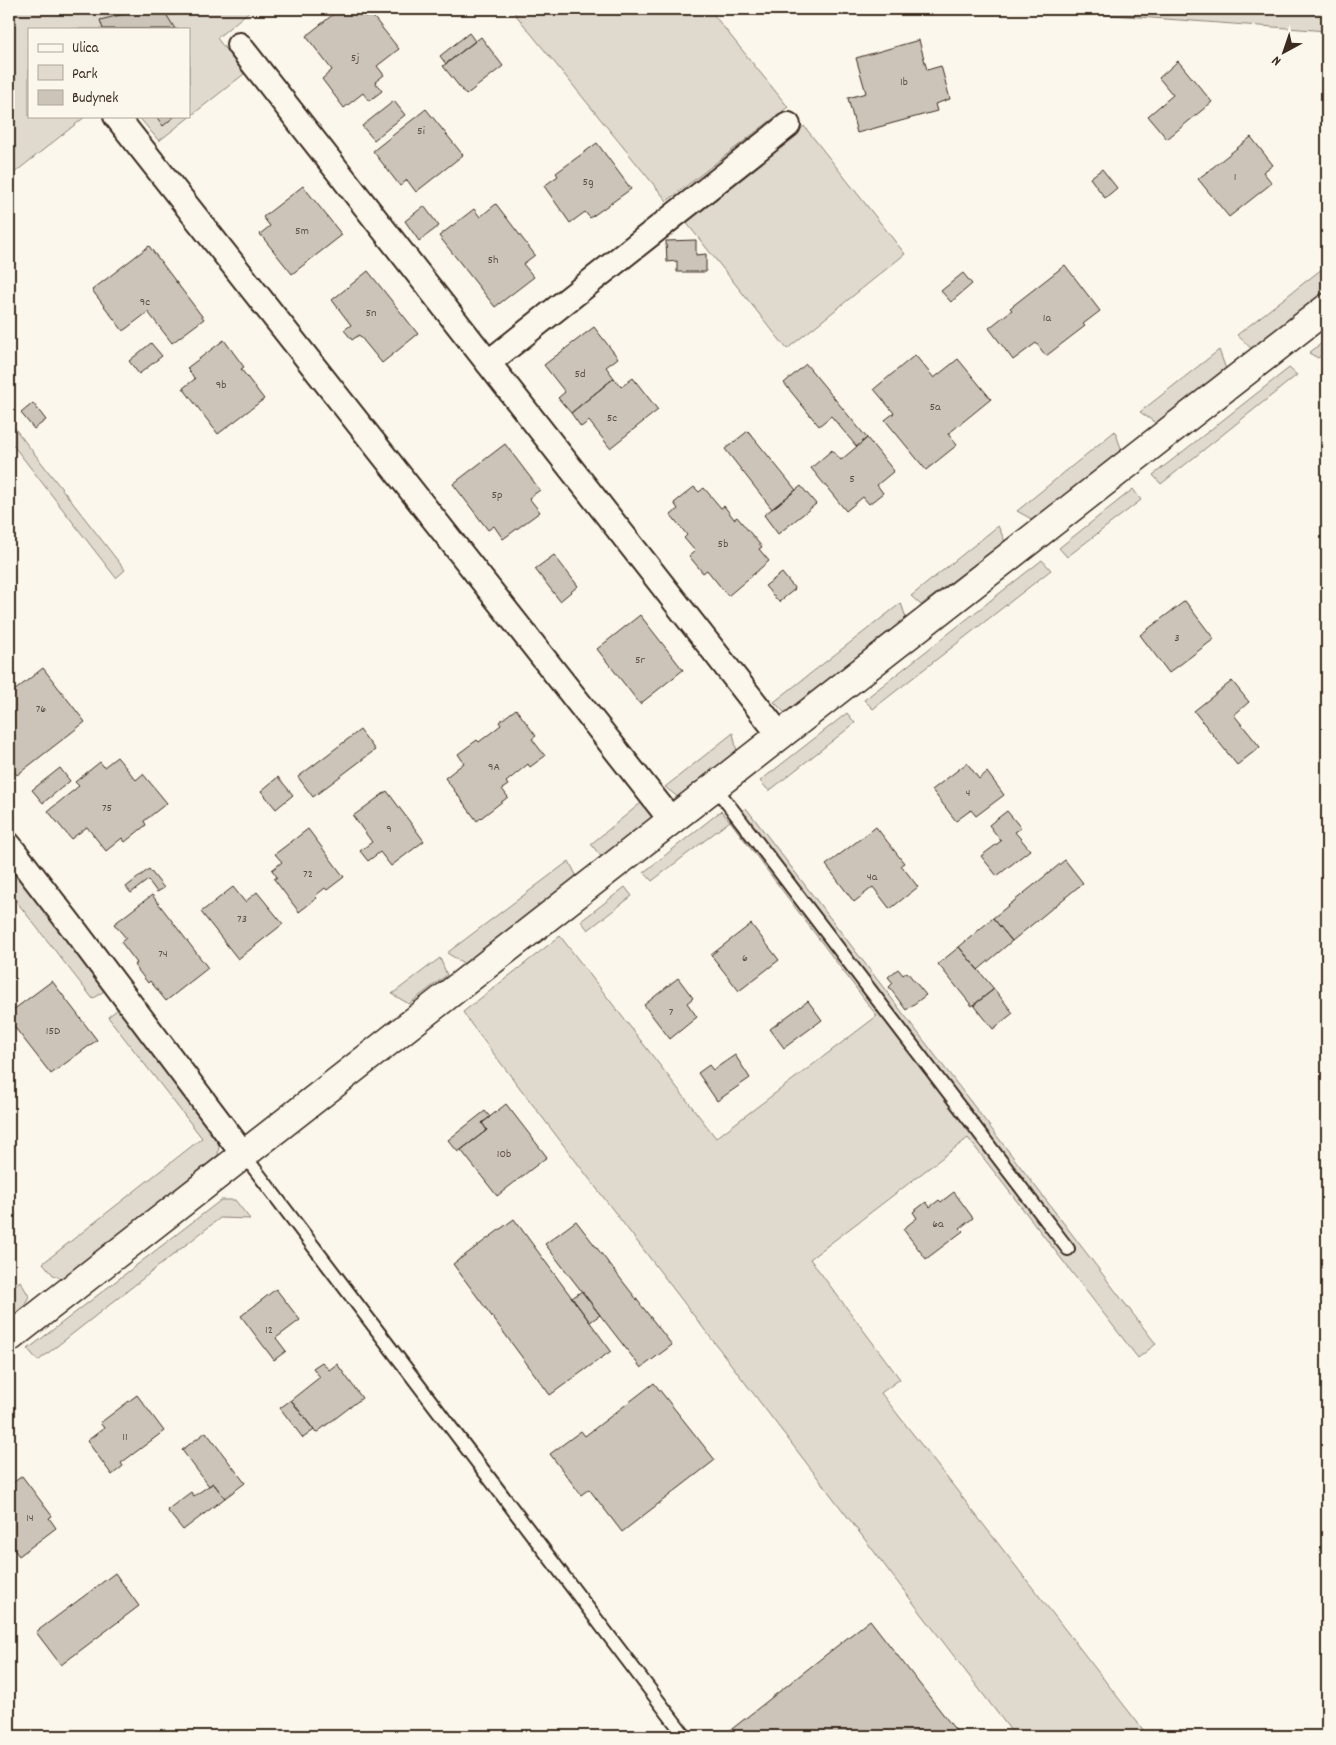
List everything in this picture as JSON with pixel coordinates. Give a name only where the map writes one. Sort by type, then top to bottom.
[{"type":"street","points":[[238,45],[780,734]]},
{"type":"street","points":[[118,118],[672,821]]},
{"type":"street","points":[[488,363],[788,125]]},
{"type":"street","points":[[9,1338],[1327,308]]},
{"type":"street","points":[[9,845],[244,1155]]},
{"type":"lane","points":[[715,786],[1068,1249]]},
{"type":"lane","points":[[244,1155],[685,1736]]},
{"type":"green space","points":[[9,9],[252,9],[217,38],[244,74],[190,117],[190,28],[28,28],[28,118],[83,118],[9,177]]},
{"type":"green space","points":[[511,9],[709,9],[788,107],[667,201]]},
{"type":"green space","points":[[757,9],[1327,9],[1327,31],[1058,11]]},
{"type":"green space","points":[[140,118],[188,118],[159,141]]},
{"type":"green space","points":[[804,126],[905,254],[787,349],[685,221]]},
{"type":"green space","points":[[1327,265],[1327,291],[1253,350],[1237,335]]},
{"type":"green space","points":[[1327,339],[1327,351],[1318,358],[1309,353]]},
{"type":"green space","points":[[1219,350],[1226,369],[1157,424],[1140,412]]},
{"type":"green space","points":[[1289,368],[1297,375],[1161,484],[1153,475]]},
{"type":"green space","points":[[9,421],[125,570],[116,578],[9,440]]},
{"type":"green space","points":[[1115,431],[1122,451],[1035,521],[1017,511]]},
{"type":"green space","points":[[1133,489],[1141,500],[1067,557],[1059,548]]},
{"type":"green space","points":[[998,526],[1005,541],[921,605],[911,596]]},
{"type":"green space","points":[[1042,560],[1051,570],[873,709],[864,700]]},
{"type":"green space","points":[[901,603],[906,618],[785,713],[774,702]]},
{"type":"green space","points":[[847,713],[855,723],[769,791],[760,781]]},
{"type":"green space","points":[[733,733],[737,752],[679,798],[665,787]]},
{"type":"green space","points":[[642,802],[655,817],[603,859],[591,844]]},
{"type":"green space","points":[[746,808],[1156,1344],[1138,1358],[968,1138],[810,1259],[900,1379],[881,1393],[1148,1736],[1015,1736],[463,1012],[560,936],[716,1138],[877,1016],[730,821]]},
{"type":"green space","points":[[721,811],[730,821],[652,881],[644,872]]},
{"type":"green space","points":[[569,861],[577,877],[465,964],[447,953]]},
{"type":"green space","points":[[9,866],[63,934],[104,991],[93,999],[9,892]]},
{"type":"green space","points":[[625,887],[632,896],[588,930],[581,921]]},
{"type":"green space","points":[[440,958],[447,975],[409,1004],[392,994]]},
{"type":"green space","points":[[118,1009],[214,1130],[219,1146],[218,1155],[63,1279],[53,1275],[43,1263],[202,1138],[108,1017]]},
{"type":"green space","points":[[221,1200],[235,1200],[250,1219],[220,1218],[38,1361],[28,1349]]},
{"type":"green space","points":[[20,1281],[29,1296],[24,1307],[9,1319],[9,1290]]},
{"type":"building","points":[[144,9],[163,9],[174,28],[103,28],[100,20]]},
{"type":"building","points":[[340,9],[359,9],[366,17],[371,14],[399,49],[377,66],[384,75],[375,82],[382,91],[369,101],[363,93],[344,108],[322,79],[332,70],[306,36]]},
{"type":"building","points":[[469,33],[475,41],[446,64],[440,56]]},
{"type":"building","points":[[481,37],[503,66],[466,95],[443,66]]},
{"type":"building","points":[[919,40],[927,70],[941,66],[950,99],[935,104],[937,111],[857,133],[848,98],[866,93],[856,58]]},
{"type":"building","points":[[1178,61],[1212,102],[1167,139],[1148,116],[1173,95],[1159,78]]},
{"type":"building","points":[[394,101],[405,115],[374,140],[362,126]]},
{"type":"building","points":[[426,109],[463,155],[416,192],[407,180],[400,186],[373,151]]},
{"type":"building","points":[[157,118],[173,118],[163,126]]},
{"type":"building","points":[[1251,137],[1273,165],[1263,172],[1272,183],[1229,217],[1198,179]]},
{"type":"building","points":[[597,143],[631,189],[590,218],[585,212],[570,223],[544,186],[558,176],[556,173]]},
{"type":"building","points":[[1102,169],[1117,188],[1105,198],[1090,178]]},
{"type":"building","points":[[303,186],[342,235],[292,274],[260,234],[270,226],[263,217]]},
{"type":"building","points":[[496,204],[535,255],[523,264],[534,277],[495,307],[439,236],[474,209],[480,217]]},
{"type":"building","points":[[424,206],[439,226],[419,241],[405,221]]},
{"type":"building","points":[[696,240],[696,255],[706,254],[706,272],[677,272],[677,261],[667,262],[666,241]]},
{"type":"building","points":[[149,246],[204,319],[172,343],[148,312],[123,331],[92,290]]},
{"type":"building","points":[[1065,265],[1100,311],[1083,324],[1085,326],[1046,356],[1036,343],[1013,360],[989,328],[1012,310],[1010,308]]},
{"type":"building","points":[[368,271],[418,334],[382,363],[359,335],[352,340],[344,330],[351,325],[332,300]]},
{"type":"building","points":[[963,273],[972,284],[951,302],[941,291]]},
{"type":"building","points":[[594,327],[618,358],[606,367],[614,378],[571,413],[558,398],[565,392],[544,365]]},
{"type":"building","points":[[224,340],[244,367],[241,369],[264,399],[218,434],[183,388],[195,379],[187,368]]},
{"type":"building","points":[[151,343],[162,356],[139,374],[129,361]]},
{"type":"building","points":[[915,355],[934,378],[958,359],[991,399],[948,434],[957,445],[926,470],[885,420],[894,413],[874,389]]},
{"type":"building","points":[[806,364],[867,438],[857,447],[831,416],[819,426],[784,383]]},
{"type":"building","points":[[614,378],[621,387],[633,378],[658,410],[610,448],[589,421],[581,427],[571,413]]},
{"type":"building","points":[[33,403],[46,420],[34,429],[21,413]]},
{"type":"building","points":[[748,431],[796,490],[772,509],[725,449]]},
{"type":"building","points":[[867,438],[894,471],[877,485],[883,493],[869,504],[863,497],[846,511],[811,468],[832,450],[841,460]]},
{"type":"building","points":[[505,444],[540,490],[529,498],[540,512],[503,539],[494,526],[488,530],[453,484]]},
{"type":"building","points":[[801,486],[816,504],[778,534],[764,515]]},
{"type":"building","points":[[694,487],[699,492],[704,488],[721,508],[724,506],[734,519],[737,517],[762,547],[759,549],[769,561],[728,596],[707,570],[703,573],[689,556],[695,551],[684,538],[687,535],[671,515],[678,509],[674,503]]},
{"type":"building","points":[[554,555],[578,586],[560,601],[535,569]]},
{"type":"building","points":[[782,573],[795,589],[779,602],[765,586]]},
{"type":"building","points":[[1185,601],[1214,639],[1169,673],[1140,635]]},
{"type":"building","points":[[640,615],[683,670],[640,704],[597,649]]},
{"type":"building","points":[[43,668],[85,722],[17,775],[9,765],[9,695]]},
{"type":"building","points":[[1232,681],[1249,702],[1234,715],[1260,747],[1237,765],[1194,711]]},
{"type":"building","points":[[516,709],[536,736],[532,739],[545,756],[530,767],[528,764],[506,782],[508,785],[502,789],[508,797],[477,821],[445,778],[464,763],[458,754],[477,740],[479,742],[501,725],[499,722]]},
{"type":"building","points":[[360,730],[375,750],[313,797],[298,777]]},
{"type":"building","points":[[117,757],[136,780],[143,774],[167,803],[144,821],[146,825],[125,842],[122,838],[106,851],[87,827],[71,839],[48,811],[79,786],[75,782],[100,762],[104,767]]},
{"type":"building","points":[[967,763],[979,779],[987,772],[1004,795],[976,816],[971,810],[956,821],[932,790]]},
{"type":"building","points":[[60,768],[70,781],[43,803],[32,790]]},
{"type":"building","points":[[278,777],[293,795],[276,809],[261,791]]},
{"type":"building","points":[[387,791],[424,841],[391,866],[380,852],[368,861],[360,851],[372,842],[353,816]]},
{"type":"building","points":[[1007,811],[1021,828],[1015,832],[1030,850],[997,876],[981,856],[1001,841],[989,825]]},
{"type":"building","points":[[876,827],[904,863],[901,865],[918,887],[890,909],[873,887],[854,902],[826,865]]},
{"type":"building","points":[[308,829],[344,877],[327,890],[325,888],[315,896],[317,898],[299,912],[274,879],[277,877],[272,870],[282,862],[275,854]]},
{"type":"building","points":[[1065,860],[1083,883],[1012,941],[993,918]]},
{"type":"building","points":[[149,869],[164,888],[157,892],[148,880],[131,893],[126,887]]},
{"type":"building","points":[[233,887],[245,902],[257,892],[283,924],[238,959],[201,912]]},
{"type":"building","points":[[152,895],[208,968],[166,1001],[134,965],[137,963],[121,942],[126,938],[114,924]]},
{"type":"building","points":[[993,918],[1012,941],[978,970],[959,947]]},
{"type":"building","points":[[751,924],[779,960],[739,991],[711,955]]},
{"type":"building","points":[[959,947],[994,989],[972,1006],[938,964]]},
{"type":"building","points":[[898,969],[903,975],[907,972],[926,995],[906,1010],[889,987],[893,983],[888,977]]},
{"type":"building","points":[[678,978],[693,998],[687,1003],[697,1017],[670,1039],[644,1005]]},
{"type":"building","points":[[52,981],[97,1040],[51,1074],[9,1020],[9,1013]]},
{"type":"building","points":[[994,989],[1013,1013],[993,1029],[974,1005]]},
{"type":"building","points":[[808,1001],[822,1020],[784,1048],[770,1029]]},
{"type":"building","points":[[735,1055],[750,1078],[717,1101],[698,1073],[709,1065],[713,1070]]},
{"type":"building","points":[[506,1104],[547,1157],[497,1196],[461,1150],[487,1130],[482,1123]]},
{"type":"building","points":[[485,1111],[490,1117],[482,1123],[487,1130],[458,1152],[448,1140]]},
{"type":"building","points":[[954,1192],[973,1218],[960,1228],[963,1231],[926,1259],[903,1229],[917,1218],[913,1212],[926,1202],[930,1207],[939,1200],[941,1202]]},
{"type":"building","points":[[514,1219],[611,1351],[550,1395],[453,1264]]},
{"type":"building","points":[[576,1221],[672,1345],[641,1368],[545,1244]]},
{"type":"building","points":[[276,1289],[300,1320],[276,1338],[286,1351],[274,1360],[241,1316]]},
{"type":"building","points":[[582,1291],[600,1315],[590,1322],[572,1298]]},
{"type":"building","points":[[322,1362],[329,1370],[337,1364],[362,1398],[316,1433],[291,1400],[320,1377],[313,1368]]},
{"type":"building","points":[[654,1383],[715,1460],[622,1532],[589,1489],[581,1495],[550,1454],[581,1431],[585,1436]]},
{"type":"building","points":[[137,1395],[164,1431],[121,1463],[123,1466],[112,1475],[87,1441],[104,1428],[100,1423]]},
{"type":"building","points":[[291,1400],[314,1430],[303,1438],[280,1408]]},
{"type":"building","points":[[206,1432],[245,1483],[225,1498],[213,1483],[209,1486],[182,1450]]},
{"type":"building","points":[[22,1476],[52,1516],[49,1518],[56,1528],[19,1556],[12,1547],[9,1550],[9,1486]]},
{"type":"building","points":[[213,1483],[225,1498],[183,1530],[167,1510],[191,1492],[194,1496]]},
{"type":"building","points":[[115,1573],[139,1606],[61,1665],[36,1632]]},
{"type":"building","points":[[870,1620],[960,1736],[723,1736]]}]
